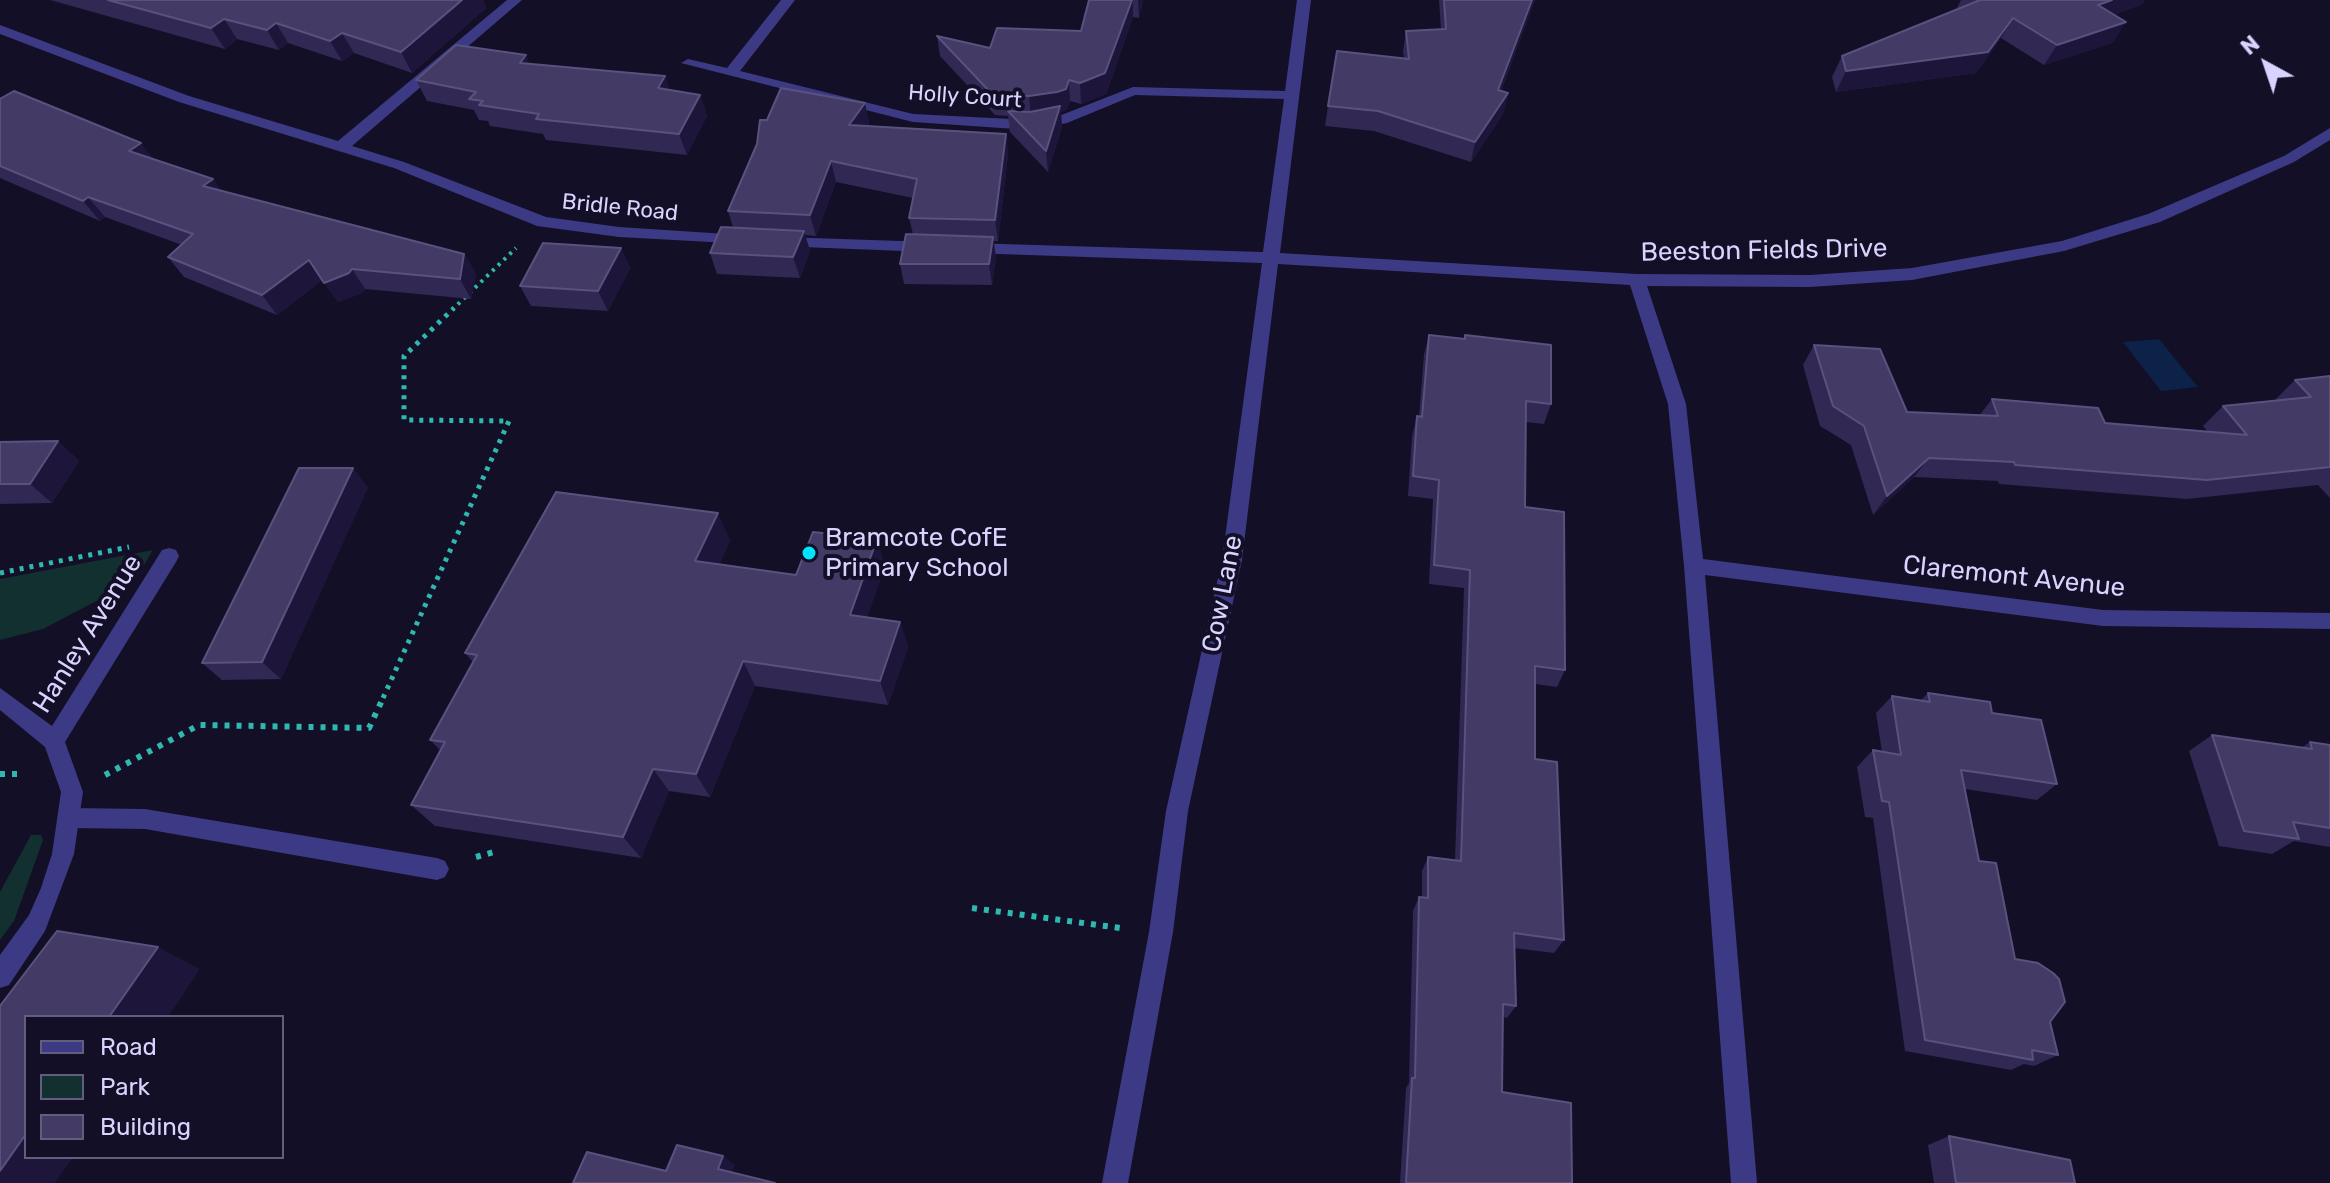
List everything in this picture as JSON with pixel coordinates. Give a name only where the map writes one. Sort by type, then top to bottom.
[{"type":"street","points":[[342,146],[515,0]]},
{"type":"street","points":[[731,73],[788,0]]},
{"type":"street","name":"Cow Lane","points":[[1115,1183],[1161,932],[1177,811],[1232,560],[1304,0]]},
{"type":"street","name":"Bridle Road","points":[[0,29],[184,99],[342,146],[543,222],[619,232],[765,242],[1270,258]]},
{"type":"street","name":"Holly Court","points":[[688,63],[913,118],[1031,125],[1062,120],[1133,91],[1291,95]]},
{"type":"street","name":"Beeston Fields Drive","points":[[1270,258],[1637,280],[1810,281],[1912,274],[2064,246],[2154,218],[2289,159],[2330,133]]},
{"type":"street","points":[[1637,280],[1677,404],[1694,566],[1744,1183]]},
{"type":"street","name":"Hanley Avenue","points":[[54,741],[169,556]]},
{"type":"street","name":"Claremont Avenue","points":[[1694,566],[2103,618],[2330,621]]},
{"type":"street","name":"Hanley Avenue","points":[[0,697],[54,741],[72,792],[63,854],[37,923],[0,976]]},
{"type":"street","points":[[70,818],[145,819],[437,869]]},
{"type":"path","points":[[72,792],[199,725],[369,728],[509,421],[404,420],[404,356],[543,222]]},
{"type":"path","points":[[0,573],[131,547]]},
{"type":"path","points":[[972,908],[1161,932]]},
{"type":"green space","points":[[153,550],[140,572],[127,585],[43,629],[0,640],[0,579]]},
{"type":"green space","points":[[31,835],[41,835],[43,840],[14,921],[0,940],[0,892]]},
{"type":"water","points":[[2159,339],[2198,387],[2161,391],[2123,342]]},
{"type":"building","points":[[108,0],[462,0],[401,52],[342,33],[330,41],[276,23],[267,30],[224,19],[211,28]]},
{"type":"building","points":[[1089,0],[1132,0],[1105,73],[1080,83],[1069,80],[1066,89],[1057,92],[1029,96],[992,94],[937,36],[990,48],[997,28],[1081,31]]},
{"type":"building","points":[[1444,0],[1532,0],[1498,90],[1508,93],[1475,142],[1378,111],[1328,106],[1337,51],[1409,59],[1406,31],[1446,29]]},
{"type":"building","points":[[1980,0],[2112,0],[2098,5],[2126,22],[2057,45],[2013,18],[1988,52],[1846,71],[1842,56]]},
{"type":"building","points":[[456,45],[526,55],[520,63],[665,76],[658,88],[700,95],[679,134],[536,119],[539,114],[479,105],[483,101],[469,99],[476,92],[416,80]]},
{"type":"building","points":[[781,88],[865,103],[849,125],[1006,134],[995,220],[909,218],[917,179],[831,161],[810,215],[728,211],[757,144],[760,120],[767,120]]},
{"type":"building","points":[[14,91],[141,143],[129,151],[213,179],[203,186],[464,254],[460,279],[352,269],[324,283],[309,260],[262,295],[168,257],[193,234],[88,197],[83,201],[0,166],[0,99]]},
{"type":"building","points":[[1060,106],[1046,151],[1008,111],[1030,112]]},
{"type":"building","points":[[721,227],[804,231],[793,257],[710,253]]},
{"type":"building","points":[[906,234],[993,237],[989,264],[900,264]]},
{"type":"building","points":[[543,243],[621,248],[598,291],[520,286]]},
{"type":"building","points":[[1429,335],[1465,339],[1465,335],[1551,345],[1551,404],[1526,401],[1525,507],[1564,512],[1565,670],[1535,666],[1535,759],[1557,762],[1564,940],[1514,933],[1516,1006],[1503,1004],[1502,1092],[1571,1103],[1572,1183],[1406,1183],[1412,1078],[1415,1078],[1419,897],[1428,898],[1428,857],[1461,861],[1470,570],[1434,565],[1439,480],[1413,476],[1417,416],[1422,417]]},
{"type":"building","points":[[1814,345],[1880,349],[1907,412],[1998,416],[1992,399],[2098,408],[2105,423],[2247,435],[2223,406],[2311,397],[2295,380],[2330,376],[2330,467],[2207,480],[2015,465],[2014,462],[1929,458],[1887,496],[1864,426],[1833,406]]},
{"type":"building","points":[[58,441],[30,484],[0,484],[0,442]]},
{"type":"building","points":[[299,468],[353,468],[262,662],[202,663]]},
{"type":"building","points":[[556,492],[718,513],[695,561],[796,575],[813,532],[877,539],[850,615],[900,622],[880,681],[743,661],[696,774],[653,769],[623,837],[411,805],[445,742],[430,740],[477,655],[465,653]]},
{"type":"building","points":[[1928,693],[1990,702],[1992,713],[2041,720],[2057,784],[1961,770],[1979,861],[1996,863],[2015,959],[2038,963],[2059,979],[2065,1002],[2050,1022],[2058,1055],[2032,1050],[2033,1060],[1925,1040],[1889,802],[1882,801],[1873,750],[1901,755],[1892,696],[1930,702]]},
{"type":"building","points":[[2212,735],[2312,749],[2310,742],[2330,745],[2330,828],[2293,822],[2299,839],[2244,831]]},
{"type":"building","points":[[57,931],[158,947],[110,1015],[24,1015],[24,1137],[0,1171],[0,1006]]},
{"type":"building","points":[[1949,1136],[2070,1160],[2075,1183],[1956,1183]]},
{"type":"building","points":[[677,1145],[723,1156],[718,1169],[775,1183],[573,1183],[587,1152],[666,1171]]},
{"type":"place","name":"Bramcote CofE Primary School","points":[[809,553]]}]
